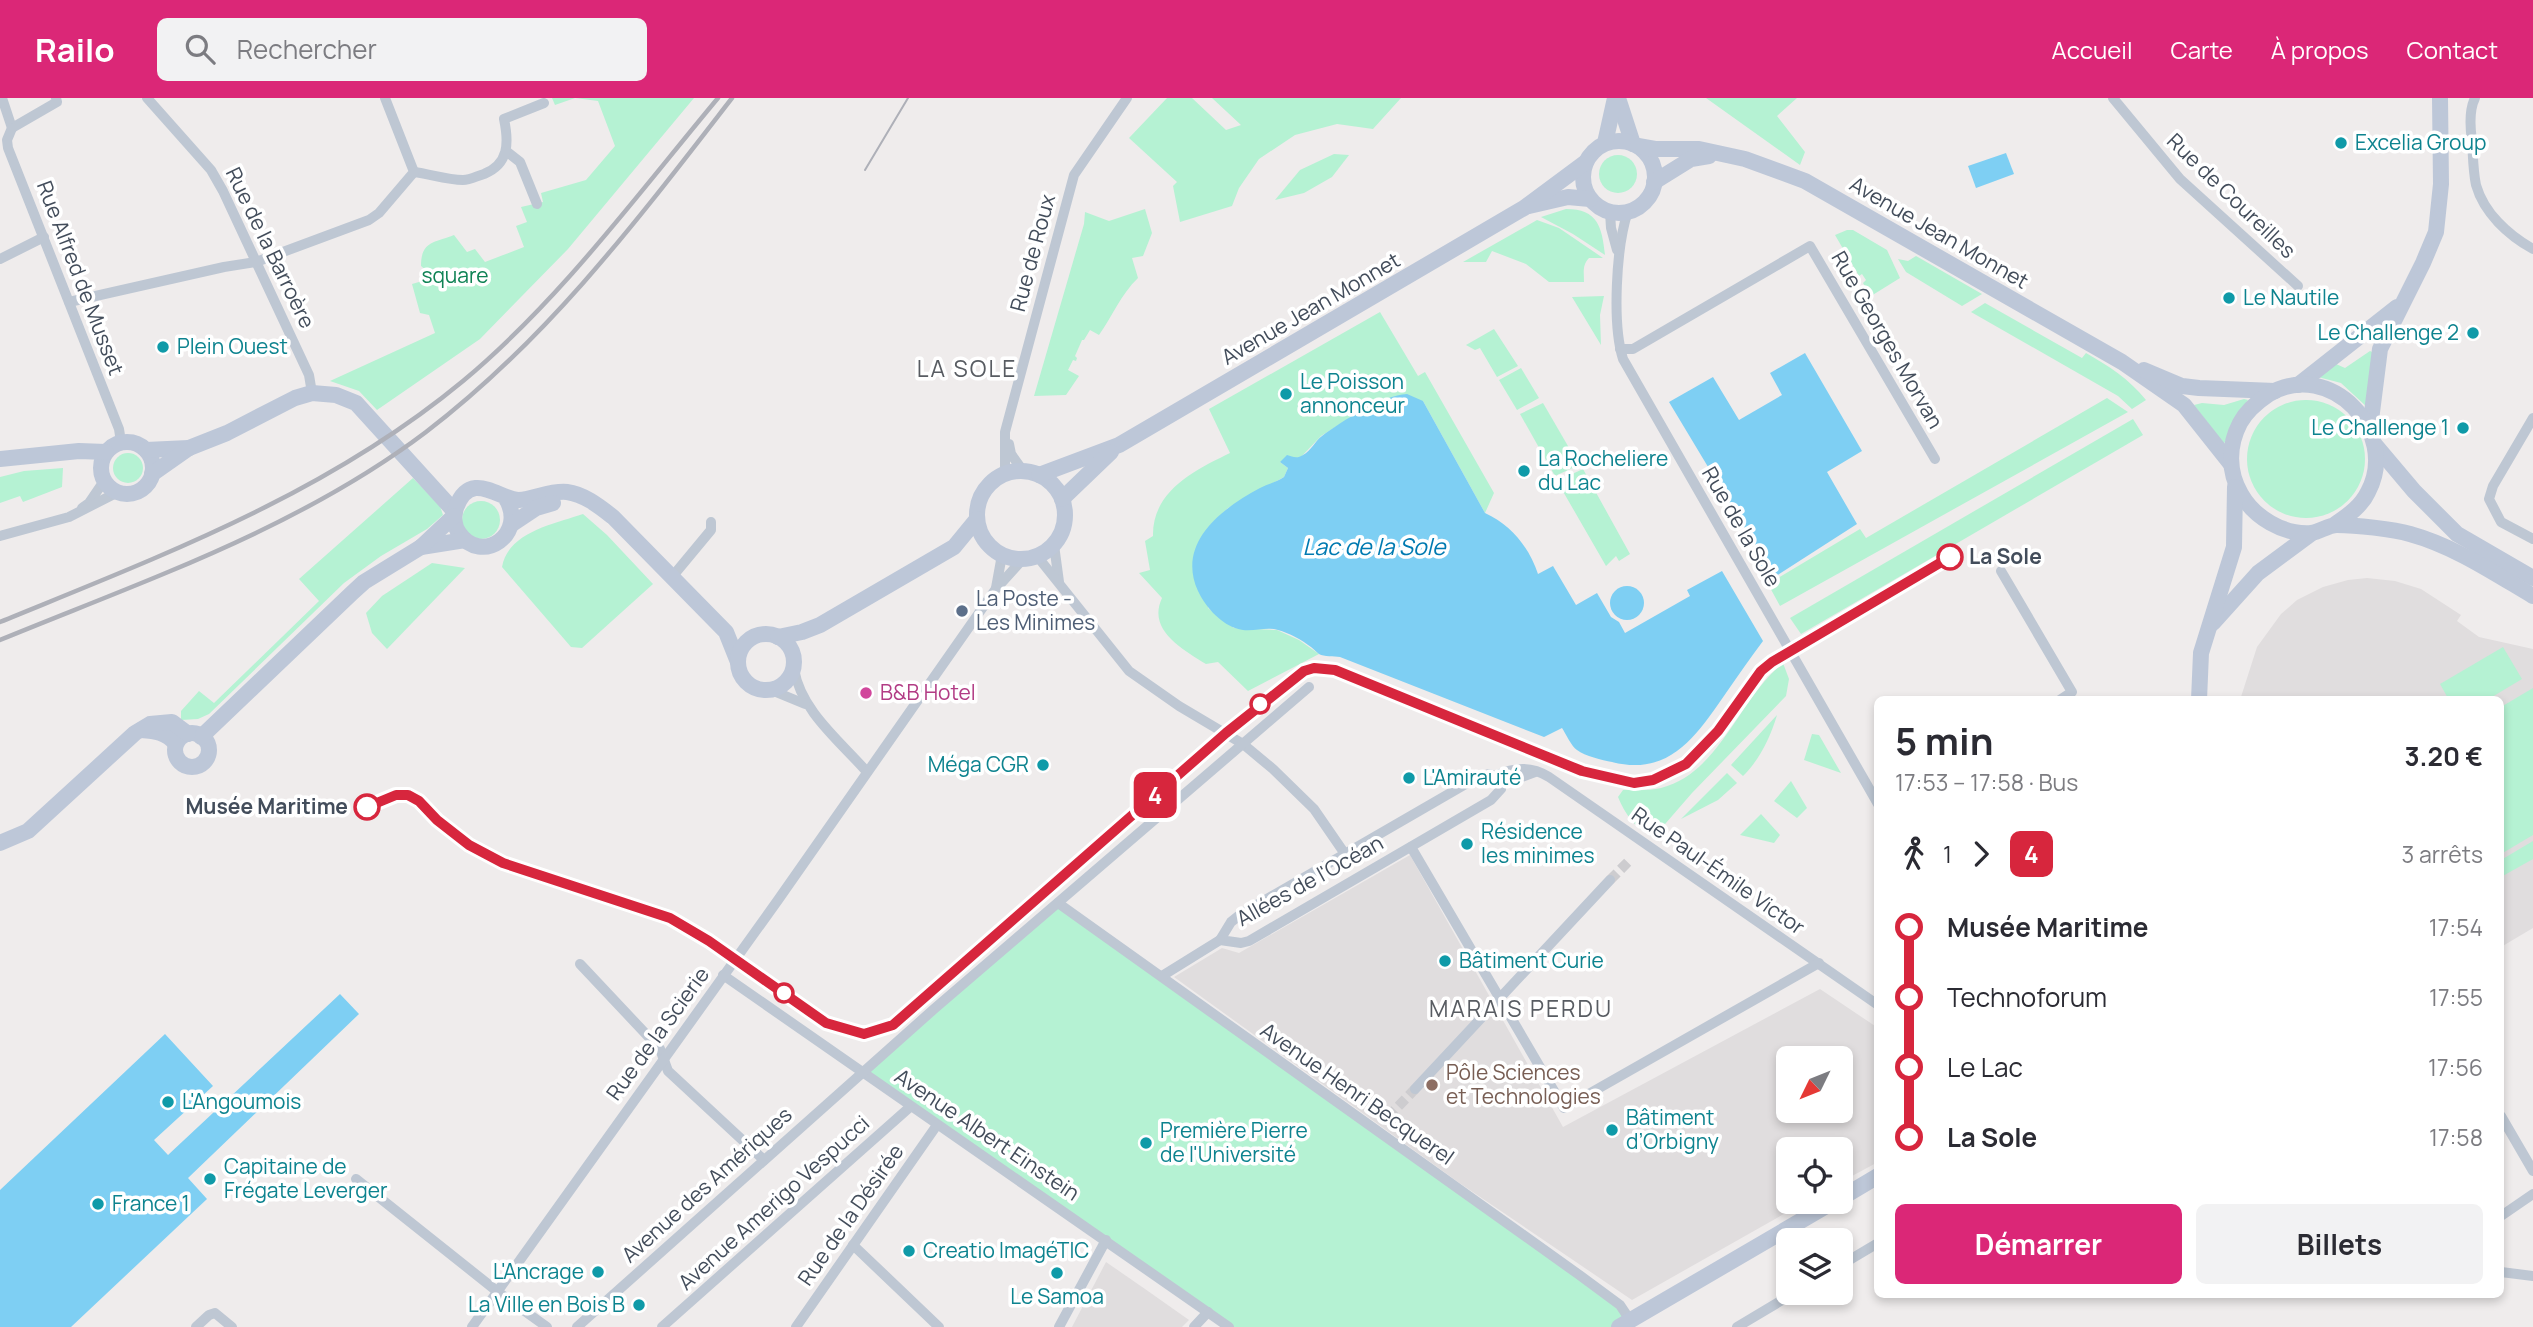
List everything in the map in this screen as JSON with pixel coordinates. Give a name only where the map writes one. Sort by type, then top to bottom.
[{"type":"street","name":"Rue Alfred de Musset","points":[[2,98],[12,128],[7,140],[8,148],[118,429],[121,443]]},
{"type":"street","points":[[385,98],[414,172]]},
{"type":"street","name":"Rue de Roux","points":[[1005,474],[1005,432],[1074,175],[1127,98]]},
{"type":"street","points":[[1605,143],[1617,98]]},
{"type":"street","points":[[1617,98],[1636,145],[1652,163],[1654,182],[1647,199],[1639,206],[1628,211],[1610,212],[1590,199],[1583,179],[1586,162],[1595,149],[1605,143],[1621,141],[1636,145]]},
{"type":"street","name":"Rue de Coureilles","points":[[2113,98],[2180,178],[2298,286]]},
{"type":"street","points":[[2370,428],[2380,349],[2436,232],[2441,184],[2440,98]]},
{"type":"street","points":[[2475,98],[2471,111],[2471,135],[2478,190],[2484,203],[2510,235],[2533,248]]},
{"type":"street","points":[[12,128],[59,100]]},
{"type":"street","name":"Rue de la Barroère","points":[[155,101],[211,170],[309,375],[312,393]]},
{"type":"street","points":[[414,172],[461,180],[491,171],[501,163],[506,151],[508,136],[504,120],[544,103]]},
{"type":"street","name":"Avenue Jean Monnet","points":[[1636,145],[1655,149],[1699,149],[1729,155],[1805,181],[2122,362],[2184,405],[2231,463]]},
{"type":"street","points":[[506,151],[520,162],[537,204]]},
{"type":"street","name":"Avenue Jean Monnet","points":[[1654,182],[1691,159],[1729,155]]},
{"type":"street","name":"Avenue Jean Monnet","points":[[1005,474],[1031,473],[1119,445],[1524,208],[1586,162]]},
{"type":"street","points":[[69,302],[256,262],[369,220],[379,213],[414,172]]},
{"type":"street","name":"Avenue Jean Monnet","points":[[1524,208],[1568,197],[1590,199]]},
{"type":"street","name":"Rue de la Sole","points":[[1628,211],[1618,254],[1620,349],[1623,359],[1874,797]]},
{"type":"street","name":"Rue de la Sole","points":[[1610,212],[1618,254]]},
{"type":"street","points":[[0,259],[44,237]]},
{"type":"street","name":"Rue Georges Morvan","points":[[1620,349],[1633,349],[1810,246],[1935,459]]},
{"type":"street","points":[[2298,385],[2401,303]]},
{"type":"street","name":"Avenue Jean Monnet","points":[[2122,362],[2182,386],[2275,391]]},
{"type":"street","points":[[2199,696],[2201,653],[2209,627],[2234,547],[2235,485],[2231,448],[2235,433],[2244,415],[2258,401],[2275,391],[2298,385],[2326,389],[2344,398],[2359,411],[2370,428],[2376,446],[2376,470],[2368,493],[2354,512],[2334,525],[2312,533],[2258,573],[2209,627]]},
{"type":"street","points":[[0,536],[69,517],[118,492],[127,494],[143,488],[152,474],[190,448],[227,433],[295,398],[312,393],[336,396],[356,403],[454,514],[455,525],[465,540]]},
{"type":"street","points":[[2533,418],[2493,486],[2489,499],[2501,522],[2533,540]]},
{"type":"street","points":[[1005,432],[1012,454],[1031,473],[1056,489],[1062,499],[1064,523],[1054,545],[1059,582]]},
{"type":"street","points":[[69,517],[89,503],[104,467],[121,443],[130,442],[146,450],[190,448]]},
{"type":"street","name":"Avenue Jean Monnet","points":[[1062,499],[1119,445]]},
{"type":"street","points":[[2376,446],[2414,491],[2457,534],[2533,578]]},
{"type":"street","points":[[146,450],[150,457],[152,474]]},
{"type":"street","points":[[0,459],[79,451],[104,467],[118,492]]},
{"type":"street","points":[[738,662],[745,644],[770,636],[802,632],[820,625],[954,547],[977,519],[984,492],[990,484],[1005,474]]},
{"type":"street","points":[[422,547],[465,540],[480,546],[497,543],[504,539],[512,524],[513,514],[505,497],[499,492],[484,488],[469,492],[454,491],[428,482]]},
{"type":"street","points":[[2235,485],[2246,504],[2263,519],[2283,528],[2312,533]]},
{"type":"street","points":[[505,497],[522,500],[566,491],[587,499],[613,517],[726,632],[743,677],[748,683],[755,688],[771,690],[805,704]]},
{"type":"street","points":[[0,843],[28,831],[123,743],[150,724],[172,722],[188,738],[364,582],[422,547],[454,514],[462,497],[469,492]]},
{"type":"street","points":[[512,524],[536,508],[560,501],[587,499]]},
{"type":"street","points":[[977,519],[987,542],[1002,555],[1030,558],[1059,582],[1129,671],[1179,706],[1243,744],[1273,769],[1307,801],[1345,854]]},
{"type":"street","points":[[672,577],[711,530],[710,522]]},
{"type":"street","points":[[2334,525],[2409,533],[2461,555],[2533,596]]},
{"type":"street","points":[[954,547],[987,542]]},
{"type":"street","points":[[1030,558],[1054,545]]},
{"type":"street","name":"Rue de la Scierie","points":[[995,590],[1002,555]]},
{"type":"street","name":"Rue de la Scierie","points":[[472,1327],[995,590],[1030,558]]},
{"type":"street","points":[[2001,571],[2072,692],[2066,696]]},
{"type":"street","points":[[710,615],[722,625],[737,631],[785,641],[794,662],[796,682],[805,704],[867,772]]},
{"type":"street","points":[[771,690],[788,681],[794,662],[820,625]]},
{"type":"street","name":"Avenue des Amériques","points":[[577,1327],[863,1073],[1309,687]]},
{"type":"street","name":"Rue Paul-Émile Victor","points":[[1498,780],[1516,768],[1549,777],[1874,1002]]},
{"type":"street","name":"Allées de l'Océan","points":[[1489,774],[1498,780],[1501,789],[1491,800],[1249,941],[1241,943],[1220,940],[1231,922],[1241,914],[1480,776],[1489,774]]},
{"type":"street","points":[[1411,847],[1564,1108],[1819,964]]},
{"type":"street","points":[[1415,1089],[1610,880]]},
{"type":"street","name":"Avenue Henri Becquerel","points":[[1058,903],[1578,1274],[1620,1306],[1624,1324]]},
{"type":"street","points":[[1162,976],[1220,940]]},
{"type":"street","points":[[580,964],[660,1049],[668,1071],[764,1160]]},
{"type":"street","name":"Avenue Albert Einstein","points":[[723,975],[1229,1327]]},
{"type":"street","name":"Avenue Amerigo Vespucci","points":[[662,1327],[910,1107]]},
{"type":"street","points":[[2504,1121],[2533,1171]]},
{"type":"street","name":"Rue de la Désirée","points":[[796,1327],[937,1125]]},
{"type":"street","points":[[1853,1191],[1874,1178]]},
{"type":"street","points":[[356,1179],[498,1292],[547,1327]]},
{"type":"street","points":[[2504,1214],[2533,1194]]},
{"type":"street","points":[[1624,1324],[1812,1214]]},
{"type":"street","points":[[1059,1327],[1106,1240]]},
{"type":"street","points":[[853,1245],[939,1327]]},
{"type":"street","points":[[1853,1258],[1874,1245]]},
{"type":"street","points":[[2504,1272],[2533,1276]]},
{"type":"street","points":[[1737,1327],[1776,1304]]},
{"type":"street","points":[[1194,1327],[1208,1312]]},
{"type":"street","points":[[196,1327],[215,1313],[232,1327]]},
{"type":"shaded area","points":[[2367,578],[2395,581],[2421,589],[2461,615],[2457,621],[2479,637],[2533,649],[2533,928],[2504,945],[2504,696],[2241,696],[2257,647],[2281,614],[2297,600],[2323,587]]},
{"type":"shaded area","name":"Pôle Sciences et Technologies","points":[[1410,855],[1563,1127],[1820,989],[1874,1025],[1874,1164],[1853,1176],[1853,1137],[1776,1137],[1776,1214],[1784,1214],[1632,1300],[1458,1182],[1174,977],[1222,948],[1239,953]]},
{"type":"shaded area","points":[[1106,1262],[1189,1320],[1182,1327],[1072,1327]]},
{"type":"green space","points":[[552,98],[575,98],[555,105]]},
{"type":"green space","name":"square","points":[[575,98],[694,98],[568,249],[480,339],[377,410],[359,391],[330,381],[435,333],[429,315],[420,313],[412,284],[426,280],[428,272],[421,266],[426,247],[454,235],[467,252],[475,249],[485,262],[524,247],[516,226],[527,222],[521,207],[543,202],[541,193],[586,180],[615,146],[598,101]]},
{"type":"green space","points":[[1167,98],[1192,98],[1226,130],[1241,125],[1212,98],[1401,98],[1373,129],[1337,124],[1295,135],[1259,159],[1239,188],[1232,206],[1180,222],[1173,186],[1177,182],[1129,138]]},
{"type":"green space","points":[[1706,98],[1797,98],[1777,116],[1805,152],[1800,165]]},
{"type":"green space","points":[[1334,154],[1349,155],[1332,177],[1304,193],[1275,200],[1300,170]]},
{"type":"green space","points":[[1618,155],[1631,161],[1637,174],[1631,187],[1618,193],[1605,187],[1599,174],[1605,161]]},
{"type":"green space","points":[[1145,209],[1152,233],[1143,256],[1132,258],[1138,278],[1099,335],[1090,330],[1082,340],[1075,356],[1076,361],[1073,360],[1068,370],[1079,376],[1066,395],[1034,396],[1084,224],[1085,212],[1109,221]]},
{"type":"green space","points":[[1566,209],[1592,216],[1600,228],[1605,255],[1541,217]]},
{"type":"green space","points":[[1537,220],[1559,228],[1603,258],[1589,258],[1585,263],[1584,282],[1549,282],[1526,264],[1492,251],[1486,262],[1463,262]]},
{"type":"green space","points":[[1853,230],[1887,250],[1900,278],[1871,296],[1863,283],[1866,280],[1862,274],[1859,276],[1835,235]]},
{"type":"green space","points":[[1916,256],[1982,294],[1962,306],[1906,272],[1898,259],[1908,261]]},
{"type":"green space","points":[[1604,296],[1600,315],[1601,345],[1572,297]]},
{"type":"green space","points":[[1985,303],[2082,358],[2086,353],[2111,368],[2146,400],[2132,409],[2118,396],[1971,312]]},
{"type":"green space","points":[[1380,312],[1418,376],[1425,372],[1494,493],[1485,513],[1423,401],[1372,407],[1321,436],[1301,457],[1280,462],[1288,468],[1284,477],[1228,508],[1210,525],[1208,608],[1234,628],[1277,630],[1299,640],[1319,654],[1248,691],[1218,662],[1206,664],[1178,645],[1163,629],[1159,620],[1162,598],[1139,573],[1150,570],[1145,541],[1153,536],[1160,506],[1168,494],[1190,475],[1230,453],[1209,409]]},
{"type":"green space","points":[[1494,329],[1518,366],[1497,377],[1480,348],[1475,350],[1466,345]]},
{"type":"green space","points":[[2370,351],[2374,353],[2367,407],[2341,383],[2318,377],[2336,364],[2345,368]]},
{"type":"green space","points":[[1521,368],[1539,398],[1517,410],[1499,380]]},
{"type":"green space","points":[[2107,398],[2128,412],[1780,606],[1768,584],[1860,529],[1866,538]]},
{"type":"green space","points":[[2248,400],[2235,419],[2224,444],[2194,405],[2224,405]]},
{"type":"green space","points":[[2306,400],[2329,404],[2348,417],[2361,436],[2365,459],[2361,482],[2348,501],[2329,514],[2306,518],[2283,514],[2264,501],[2251,482],[2247,459],[2251,436],[2264,417],[2283,404]]},
{"type":"green space","points":[[1543,403],[1579,465],[1555,476],[1520,414]]},
{"type":"green space","points":[[2133,419],[2143,435],[1801,634],[1790,618]]},
{"type":"green space","points":[[128,453],[134,454],[142,462],[142,474],[134,482],[128,483],[122,482],[114,474],[113,468],[114,462],[122,454]]},
{"type":"green space","points":[[63,468],[62,487],[23,502],[20,496],[0,503],[0,477],[24,471]]},
{"type":"green space","points":[[1583,469],[1630,554],[1619,561],[1616,556],[1606,566],[1557,481]]},
{"type":"green space","points":[[413,478],[440,506],[443,515],[427,529],[381,556],[344,583],[209,714],[198,719],[181,720],[181,711],[199,691],[214,703],[319,601],[299,579]]},
{"type":"green space","points":[[481,501],[494,507],[500,520],[494,533],[481,539],[468,533],[462,520],[468,507]]},
{"type":"green space","points":[[583,514],[607,535],[653,584],[582,648],[571,647],[502,567],[513,545],[523,537]]},
{"type":"green space","points":[[432,563],[465,568],[387,649],[372,633],[366,613],[382,596]]},
{"type":"green space","points":[[2503,647],[2522,679],[2494,696],[2447,696],[2440,684]]},
{"type":"green space","points":[[1783,663],[1789,679],[1786,696],[1659,831],[1652,836],[1636,825],[1627,815],[1618,797],[1623,790],[1661,788],[1681,780],[1699,767],[1728,733],[1754,695]]},
{"type":"green space","points":[[2533,688],[2533,835],[2504,852],[2504,705]]},
{"type":"green space","points":[[1777,715],[1764,748],[1743,776],[1731,765]]},
{"type":"green space","points":[[1812,734],[1819,735],[1841,773],[1804,760]]},
{"type":"green space","points":[[1727,773],[1737,783],[1718,800],[1681,819]]},
{"type":"green space","points":[[1791,781],[1807,808],[1797,818],[1774,801]]},
{"type":"green space","points":[[1761,814],[1780,835],[1774,843],[1740,835]]},
{"type":"green space","points":[[2533,841],[2533,859],[2504,875],[2504,858]]},
{"type":"green space","points":[[1058,903],[1578,1274],[1630,1320],[1619,1327],[1229,1327],[863,1073]]},
{"type":"water","points":[[2006,153],[2014,174],[1976,188],[1968,166]]},
{"type":"water","points":[[1805,353],[1862,451],[1827,472],[1857,524],[1765,583],[1750,556],[1758,550],[1669,402],[1713,377],[1739,420],[1782,395],[1770,373]]},
{"type":"water","name":"Lac de la Sole","points":[[1407,394],[1423,401],[1485,513],[1511,530],[1518,538],[1530,555],[1538,574],[1553,566],[1576,605],[1597,593],[1611,617],[1619,622],[1625,633],[1690,596],[1687,590],[1722,571],[1763,641],[1704,724],[1680,749],[1666,758],[1632,765],[1594,758],[1575,748],[1562,728],[1544,737],[1340,657],[1321,655],[1304,642],[1282,631],[1235,628],[1218,618],[1204,602],[1193,574],[1193,557],[1206,529],[1246,496],[1284,477],[1288,468],[1280,462],[1287,455],[1301,456],[1322,436],[1351,416],[1386,399]]},
{"type":"water","points":[[1627,586],[1639,591],[1644,603],[1639,615],[1627,620],[1615,615],[1610,603],[1615,591]]},
{"type":"water","points":[[340,994],[359,1014],[188,1178],[207,1199],[71,1327],[0,1327],[0,1190],[165,1034],[213,1086],[154,1140],[168,1155]]},
{"type":"tunnel","points":[[1610,880],[1631,859]]},
{"type":"tunnel","points":[[1388,1117],[1415,1089]]},
{"type":"tram line","points":[[865,170],[908,98]]},
{"type":"railway","points":[[0,622],[181,547],[241,519],[299,490],[411,421],[463,381],[532,316],[596,246],[718,98]]},
{"type":"railway","points":[[0,640],[220,550],[274,524],[326,497],[426,432],[470,396],[552,317],[626,232],[732,98]]},
{"type":"bus line","name":"4","points":[[367,807],[396,795],[408,795],[419,801],[437,820],[469,845],[503,863],[532,875],[670,918],[709,941],[826,1023],[864,1034],[893,1025],[1226,733],[1304,671],[1314,668],[1335,670],[1582,771],[1634,783],[1653,780],[1668,775],[1697,754],[1718,731],[1761,671],[1772,662],[1950,557]]},
{"type":"place","name":"Excelia Group","points":[[2341,143]]},
{"type":"place","name":"Le Nautile","points":[[2229,298]]},
{"type":"place","name":"Le Challenge 2","points":[[2473,333]]},
{"type":"place","name":"Plein Ouest","points":[[163,347]]},
{"type":"place","name":"Le Poisson annonceur","points":[[1286,394]]},
{"type":"place","name":"Le Challenge 1","points":[[2463,428]]},
{"type":"place","name":"La Rocheliere du Lac","points":[[1524,471]]},
{"type":"place","name":"La Sole","points":[[1950,557]]},
{"type":"place","name":"La Poste - Les Minimes","points":[[962,611]]},
{"type":"place","name":"B&B Hotel","points":[[866,693]]},
{"type":"place","name":"Méga CGR","points":[[1043,765]]},
{"type":"place","name":"L'Amirauté","points":[[1409,778]]},
{"type":"place","name":"Musée Maritime","points":[[367,807]]},
{"type":"place","name":"Résidence les minimes","points":[[1467,844]]},
{"type":"place","name":"Bâtiment Curie","points":[[1445,961]]},
{"type":"place","name":"Pôle Sciences et Technologies","points":[[1432,1085]]},
{"type":"place","name":"L'Angoumois","points":[[168,1102]]},
{"type":"place","name":"Bâtiment d’Orbigny","points":[[1612,1130]]},
{"type":"place","name":"Première Pierre de l'Université","points":[[1146,1143]]},
{"type":"place","name":"Capitaine de Frégate Leverger","points":[[210,1179]]},
{"type":"place","name":"France 1","points":[[98,1204]]},
{"type":"place","name":"Creatio ImagéTIC","points":[[909,1251]]},
{"type":"place","name":"L'Ancrage","points":[[598,1272]]},
{"type":"place","name":"Le Samoa","points":[[1057,1273]]},
{"type":"place","name":"La Ville en Bois B","points":[[639,1305]]},
{"type":"district","name":"LA SOLE","points":[[967,369]]},
{"type":"district","name":"MARAIS PERDU","points":[[1521,1009]]}]
